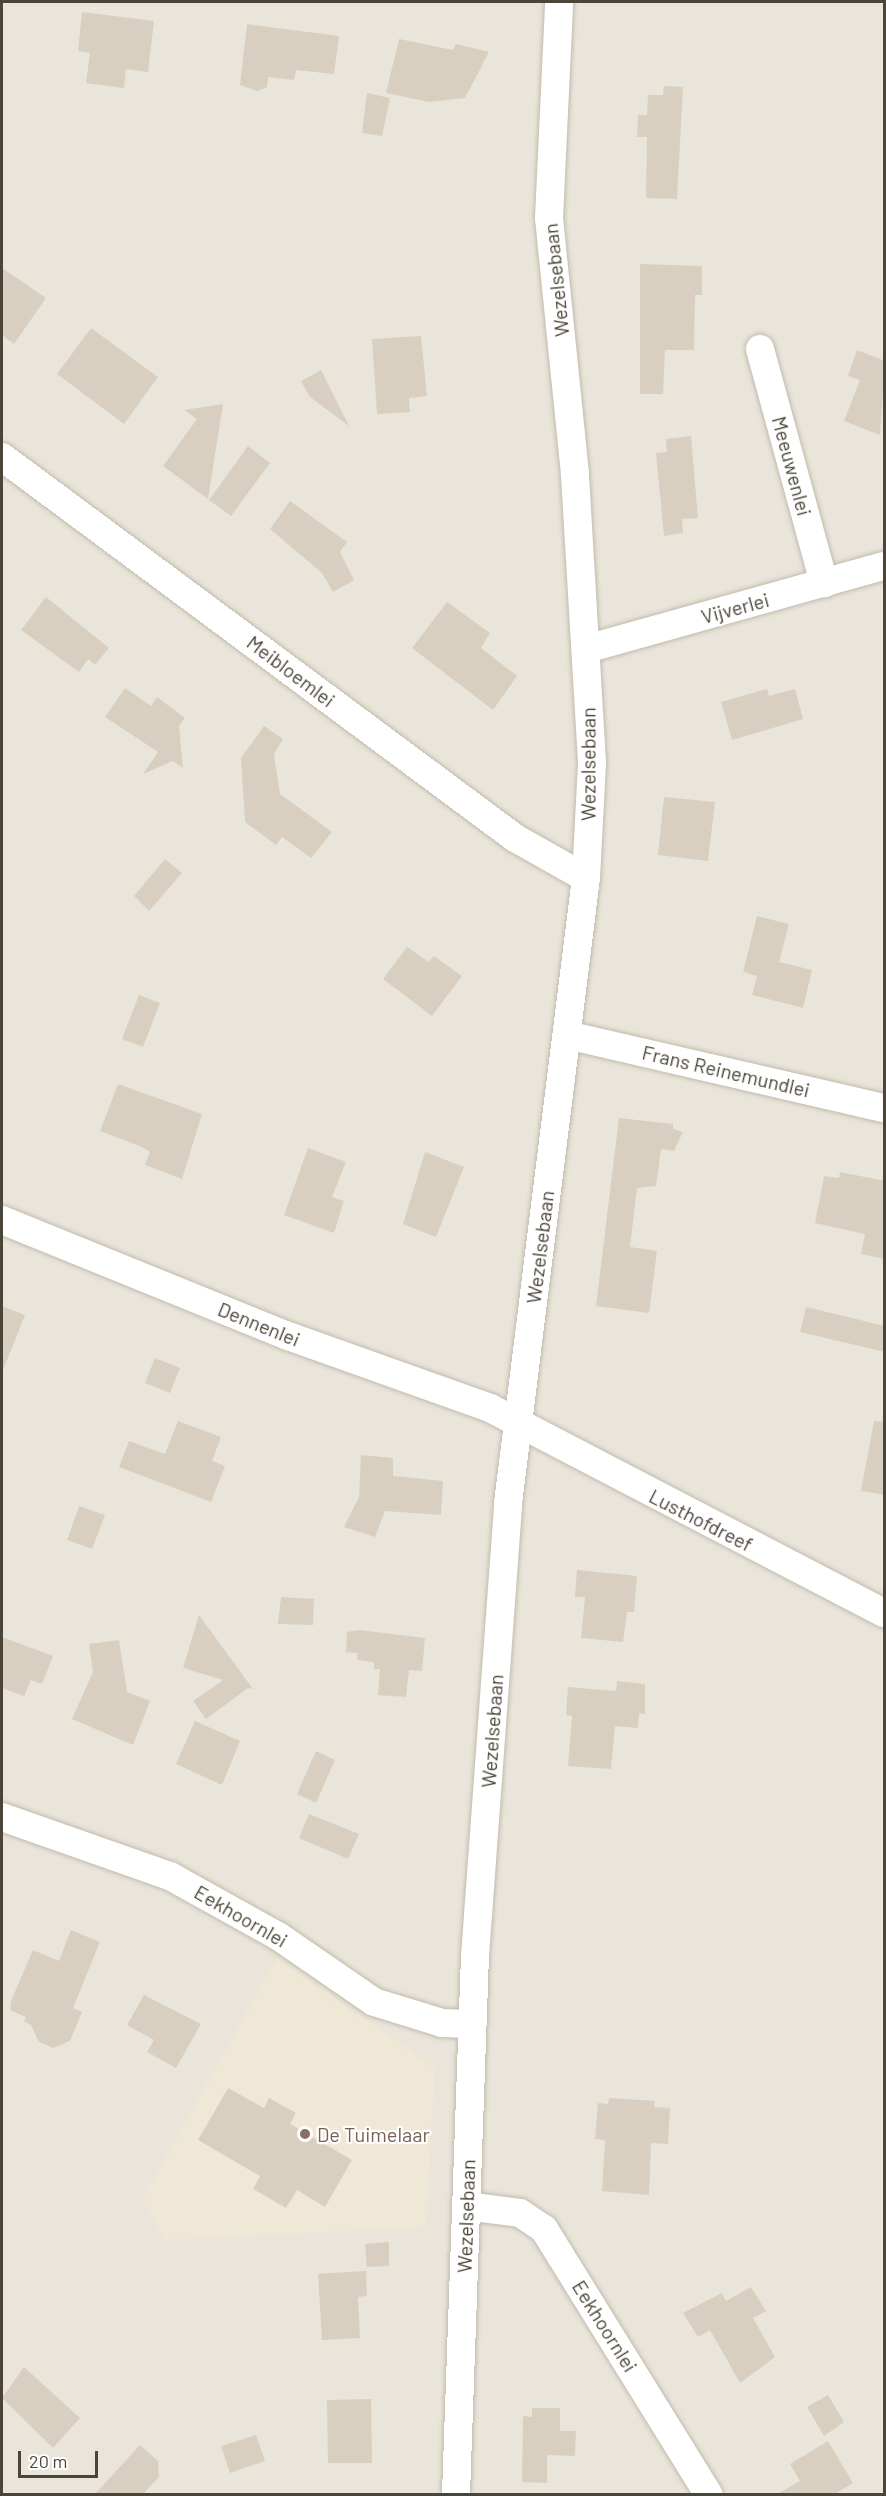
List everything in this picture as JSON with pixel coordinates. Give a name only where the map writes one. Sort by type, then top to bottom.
[{"type":"street","name":"Wezelsebaan","points":[[456,2494],[472,2024],[517,1426],[586,878],[592,762],[586,649],[549,218],[559,2]]},
{"type":"street","name":"Meeuwenlei","points":[[759,349],[824,583]]},
{"type":"street","name":"Meibloemlei","points":[[2,457],[515,838],[586,878]]},
{"type":"street","name":"Vijverlei","points":[[586,649],[885,566]]},
{"type":"street","name":"Frans Reinemundlei","points":[[567,1035],[885,1108]]},
{"type":"street","name":"Dennenlei","points":[[2,1220],[288,1336],[490,1408],[517,1426]]},
{"type":"street","name":"Lusthofdreef","points":[[517,1426],[885,1613]]},
{"type":"street","name":"Eekhoornlei","points":[[2,1817],[170,1876],[278,1936],[374,2002],[442,2023],[472,2024]]},
{"type":"street","name":"Eekhoornlei","points":[[466,2206],[520,2213],[544,2229],[708,2494]]},
{"type":"shaded area","points":[[2,2],[884,2],[884,2494],[2,2494]]},
{"type":"shaded area","name":"De Tuimelaar","points":[[277,1958],[435,2068],[426,2227],[165,2240],[142,2200]]},
{"type":"building","points":[[82,12],[154,21],[148,72],[126,69],[124,88],[86,83],[90,53],[78,51]]},
{"type":"building","points":[[247,24],[339,36],[334,74],[296,70],[294,80],[268,77],[267,87],[257,91],[240,85]]},
{"type":"building","points":[[399,39],[453,50],[456,44],[489,52],[465,98],[429,102],[386,93]]},
{"type":"building","points":[[664,86],[683,87],[677,199],[646,198],[647,137],[637,137],[638,115],[647,115],[648,95],[663,95]]},
{"type":"building","points":[[367,93],[390,98],[382,136],[362,133]]},
{"type":"building","points":[[640,264],[702,266],[702,295],[695,295],[694,350],[665,350],[663,394],[640,394]]},
{"type":"building","points":[[2,268],[46,298],[14,344],[2,335]]},
{"type":"building","points":[[91,328],[158,377],[124,424],[57,374]]},
{"type":"building","points":[[421,336],[427,396],[409,398],[410,412],[377,414],[372,339]]},
{"type":"building","points":[[857,350],[885,361],[880,435],[844,421],[860,380],[848,376]]},
{"type":"building","points":[[321,370],[349,426],[310,397],[301,381]]},
{"type":"building","points":[[223,404],[208,499],[163,466],[197,419],[184,410]]},
{"type":"building","points":[[691,436],[698,518],[682,519],[683,533],[664,536],[656,453],[667,452],[666,439]]},
{"type":"building","points":[[248,446],[270,463],[231,516],[209,500]]},
{"type":"building","points":[[290,501],[347,542],[340,552],[354,580],[333,592],[322,573],[270,529]]},
{"type":"building","points":[[46,597],[109,648],[95,665],[88,659],[79,672],[21,630]]},
{"type":"building","points":[[447,602],[490,633],[481,648],[517,676],[493,710],[412,648]]},
{"type":"building","points":[[125,688],[151,706],[157,697],[185,718],[179,726],[183,768],[173,761],[143,774],[158,752],[105,717]]},
{"type":"building","points":[[767,689],[769,696],[795,689],[803,719],[732,740],[721,702]]},
{"type":"building","points":[[264,726],[283,739],[274,754],[280,794],[332,832],[311,858],[282,837],[276,845],[245,822],[241,758]]},
{"type":"building","points":[[664,797],[715,802],[708,861],[658,855]]},
{"type":"building","points":[[165,859],[182,873],[149,911],[134,896]]},
{"type":"building","points":[[757,916],[789,924],[779,962],[812,970],[803,1008],[752,995],[757,976],[743,972]]},
{"type":"building","points":[[407,947],[429,962],[434,956],[462,976],[432,1016],[383,979]]},
{"type":"building","points":[[139,995],[160,1003],[143,1047],[122,1039]]},
{"type":"building","points":[[118,1084],[202,1114],[182,1179],[145,1165],[150,1152],[142,1147],[100,1131]]},
{"type":"building","points":[[619,1118],[673,1124],[673,1129],[683,1132],[674,1151],[661,1149],[656,1186],[637,1188],[630,1247],[657,1251],[649,1313],[596,1306]]},
{"type":"building","points":[[308,1148],[346,1162],[332,1197],[344,1201],[334,1233],[284,1215]]},
{"type":"building","points":[[425,1152],[464,1167],[436,1237],[403,1224]]},
{"type":"building","points":[[840,1172],[885,1181],[885,1259],[861,1254],[865,1234],[815,1223],[824,1176],[839,1178]]},
{"type":"building","points":[[2,1306],[25,1315],[3,1370],[2,1370]]},
{"type":"building","points":[[806,1307],[885,1326],[885,1352],[800,1332]]},
{"type":"building","points":[[155,1358],[180,1368],[170,1393],[145,1383]]},
{"type":"building","points":[[178,1421],[221,1437],[212,1461],[225,1466],[211,1502],[119,1467],[129,1441],[165,1454]]},
{"type":"building","points":[[874,1421],[885,1422],[885,1495],[861,1491]]},
{"type":"building","points":[[361,1455],[393,1458],[393,1476],[443,1481],[441,1515],[385,1511],[375,1537],[344,1527],[359,1497]]},
{"type":"building","points":[[79,1506],[105,1515],[92,1549],[67,1540]]},
{"type":"building","points":[[577,1570],[637,1576],[634,1612],[627,1612],[623,1642],[581,1638],[585,1597],[575,1597]]},
{"type":"building","points":[[281,1597],[314,1599],[313,1625],[278,1624]]},
{"type":"building","points":[[199,1615],[253,1689],[248,1688],[206,1719],[193,1701],[223,1680],[183,1668]]},
{"type":"building","points":[[359,1630],[425,1638],[422,1671],[409,1670],[406,1697],[378,1695],[380,1669],[374,1669],[374,1662],[357,1660],[358,1653],[346,1652],[347,1632]]},
{"type":"building","points":[[2,1637],[53,1656],[42,1684],[31,1680],[24,1696],[2,1688]]},
{"type":"building","points":[[119,1640],[127,1692],[150,1701],[133,1745],[72,1719],[93,1672],[89,1644]]},
{"type":"building","points":[[617,1681],[645,1684],[645,1714],[639,1713],[638,1728],[615,1726],[611,1769],[568,1766],[572,1716],[566,1715],[568,1687],[616,1691]]},
{"type":"building","points":[[195,1721],[240,1741],[222,1785],[176,1764]]},
{"type":"building","points":[[316,1751],[335,1760],[316,1803],[297,1794]]},
{"type":"building","points":[[309,1814],[359,1834],[348,1859],[299,1838]]},
{"type":"building","points":[[71,1930],[100,1942],[73,2008],[82,2012],[70,2041],[53,2048],[39,2042],[31,2025],[24,2021],[26,2017],[10,2010],[11,2001],[33,1950],[59,1961]]},
{"type":"building","points":[[144,1995],[201,2024],[176,2068],[147,2052],[154,2040],[127,2025]]},
{"type":"building","points":[[228,2088],[264,2108],[269,2098],[296,2113],[290,2124],[352,2160],[325,2207],[297,2190],[286,2208],[253,2189],[260,2176],[198,2140]]},
{"type":"building","points":[[609,2098],[655,2101],[654,2107],[670,2108],[668,2144],[651,2143],[649,2195],[602,2191],[605,2140],[595,2139],[598,2103],[608,2104]]},
{"type":"building","points":[[389,2242],[389,2266],[367,2267],[365,2244]]},
{"type":"building","points":[[366,2271],[367,2296],[358,2297],[360,2338],[322,2340],[318,2274]]},
{"type":"building","points":[[751,2287],[766,2311],[753,2318],[775,2357],[740,2383],[710,2330],[698,2337],[683,2313],[722,2293],[726,2301]]},
{"type":"building","points":[[24,2367],[80,2418],[53,2448],[2,2398]]},
{"type":"building","points":[[828,2395],[844,2422],[824,2436],[807,2407]]},
{"type":"building","points":[[371,2399],[372,2463],[328,2463],[327,2400]]},
{"type":"building","points":[[532,2408],[560,2408],[560,2431],[576,2431],[575,2456],[547,2455],[547,2483],[522,2482],[523,2416],[532,2417]]},
{"type":"building","points":[[256,2435],[265,2461],[230,2473],[221,2446]]},
{"type":"building","points":[[828,2441],[853,2483],[835,2494],[777,2494],[800,2481],[790,2464]]},
{"type":"building","points":[[140,2445],[158,2461],[159,2477],[143,2494],[95,2494]]},
{"type":"place","name":"De Tuimelaar","points":[[305,2134]]}]
